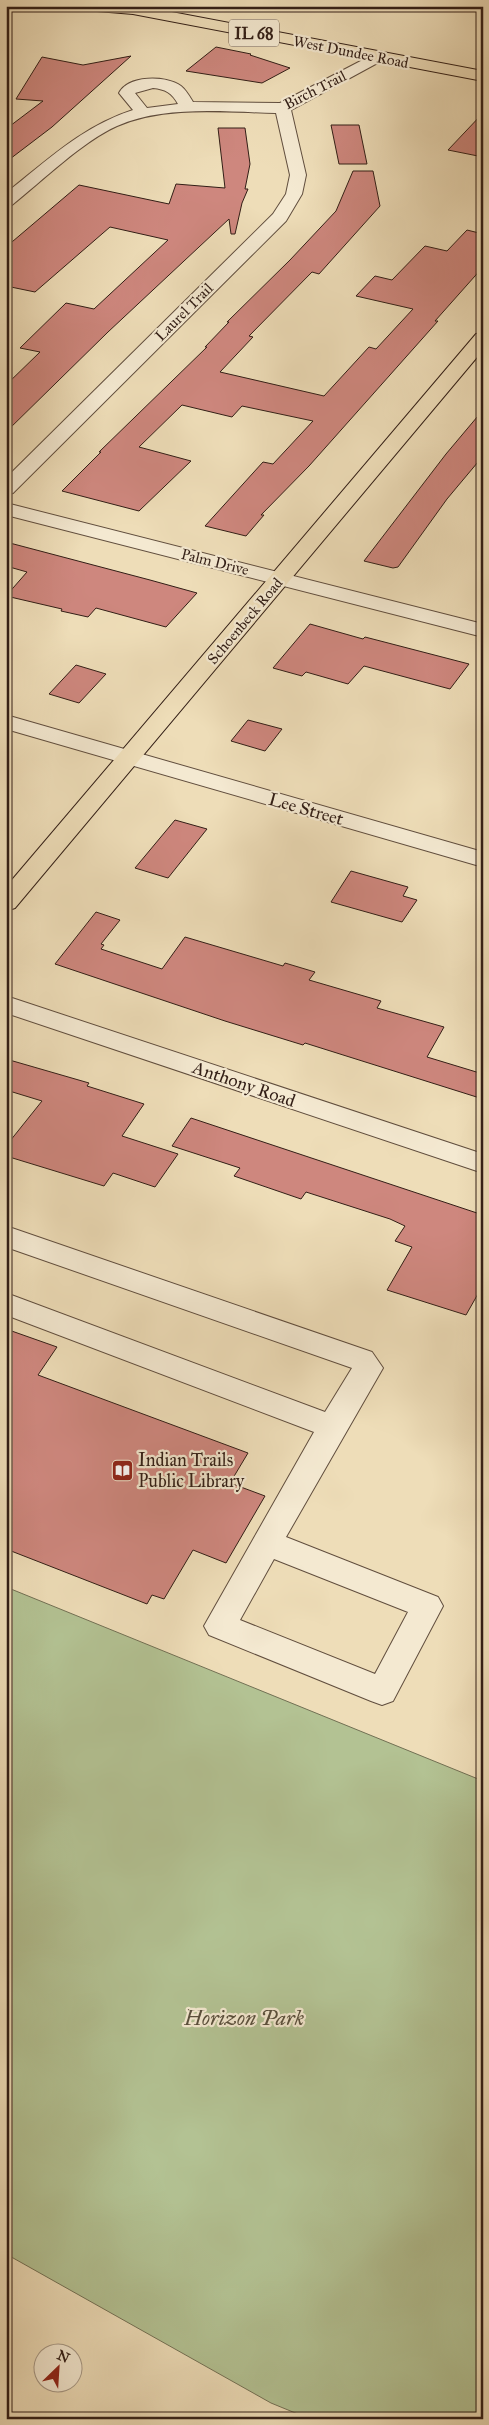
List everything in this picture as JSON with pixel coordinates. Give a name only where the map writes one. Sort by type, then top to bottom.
[{"type":"main road","name":"IL 68","points":[[85,6],[131,10]]},
{"type":"main road","name":"IL 68","points":[[115,6],[131,10]]},
{"type":"main road","name":"West Dundee Road","points":[[131,10],[483,76]]},
{"type":"main road","name":"Schoenbeck Road","points":[[6,903],[483,338]]},
{"type":"street","name":"Birch Trail","points":[[8,197],[91,134],[111,123],[144,114],[188,107],[283,108],[378,57]]},
{"type":"street","points":[[144,114],[127,93],[128,89],[138,85],[164,85],[177,91],[188,107]]},
{"type":"street","name":"Laurel Trail","points":[[6,489],[280,217],[294,194],[298,175],[283,108]]},
{"type":"street","name":"Palm Drive","points":[[6,509],[483,631]]},
{"type":"street","name":"Lee Street","points":[[6,722],[483,860]]},
{"type":"street","name":"Anthony Road","points":[[6,1004],[483,1164]]},
{"type":"street","points":[[6,1236],[362,1360],[368,1368],[332,1426],[220,1626],[382,1690],[427,1606],[267,1543]]},
{"type":"street","points":[[6,1304],[332,1426]]},
{"type":"green space","name":"Horizon Park","points":[[6,1587],[483,1781],[483,2419],[310,2419],[271,2403],[6,2254]]},
{"type":"building","points":[[216,47],[251,54],[290,68],[262,83],[186,71]]},
{"type":"building","points":[[131,56],[52,127],[6,162],[6,129],[43,101],[16,99],[42,57],[83,65]]},
{"type":"building","points":[[483,113],[483,157],[448,150]]},
{"type":"building","points":[[331,125],[359,125],[367,164],[339,164]]},
{"type":"building","points":[[218,128],[245,128],[250,164],[245,189],[248,189],[242,203],[235,234],[231,234],[229,219],[108,332],[6,432],[6,385],[40,352],[20,348],[66,303],[94,309],[168,240],[110,227],[35,292],[6,286],[6,247],[79,185],[169,204],[176,184],[225,188]]},
{"type":"building","points":[[353,171],[373,171],[380,206],[319,274],[312,272],[249,336],[253,337],[220,372],[324,396],[369,347],[376,349],[413,309],[356,296],[375,276],[392,280],[425,246],[447,251],[467,230],[483,234],[483,267],[435,321],[438,321],[309,466],[261,515],[264,515],[246,536],[205,526],[263,462],[273,464],[313,421],[242,406],[232,417],[182,405],[139,447],[191,461],[139,511],[62,491],[101,452],[99,452],[207,347],[205,347],[229,322],[227,322],[290,260],[336,211]]},
{"type":"building","points":[[483,410],[483,456],[447,499],[398,567],[393,568],[364,561],[446,454]]},
{"type":"building","points":[[6,542],[197,593],[166,627],[96,608],[88,617],[61,611],[62,609],[6,596],[27,572],[6,566]]},
{"type":"building","points":[[310,624],[363,639],[365,637],[469,664],[450,689],[364,666],[348,684],[306,672],[302,676],[273,668]]},
{"type":"building","points":[[76,665],[106,674],[79,703],[49,694]]},
{"type":"building","points":[[248,720],[282,729],[265,751],[231,741]]},
{"type":"building","points":[[175,820],[207,829],[168,878],[135,868]]},
{"type":"building","points":[[351,871],[408,887],[403,896],[417,900],[402,922],[331,902]]},
{"type":"building","points":[[96,912],[120,920],[101,944],[104,945],[101,949],[162,969],[185,937],[283,966],[285,963],[315,972],[309,980],[381,1001],[377,1008],[444,1027],[427,1057],[483,1074],[483,1099],[305,1043],[303,1045],[225,1021],[55,964]]},
{"type":"building","points":[[6,1059],[89,1083],[87,1086],[144,1104],[122,1136],[178,1154],[155,1187],[113,1173],[104,1186],[6,1156],[6,1146],[42,1101],[6,1090]]},
{"type":"building","points":[[191,1118],[483,1215],[483,1285],[466,1315],[387,1290],[412,1247],[395,1241],[405,1226],[390,1219],[306,1192],[301,1199],[234,1176],[240,1168],[172,1146]]},
{"type":"building","name":"Indian Trails Public Library","points":[[6,1329],[57,1347],[38,1375],[248,1453],[230,1483],[265,1496],[226,1563],[193,1550],[164,1599],[152,1595],[147,1604],[6,1549]]},
{"type":"place","name":"Indian Trails Public Library","points":[[122,1470]]}]
